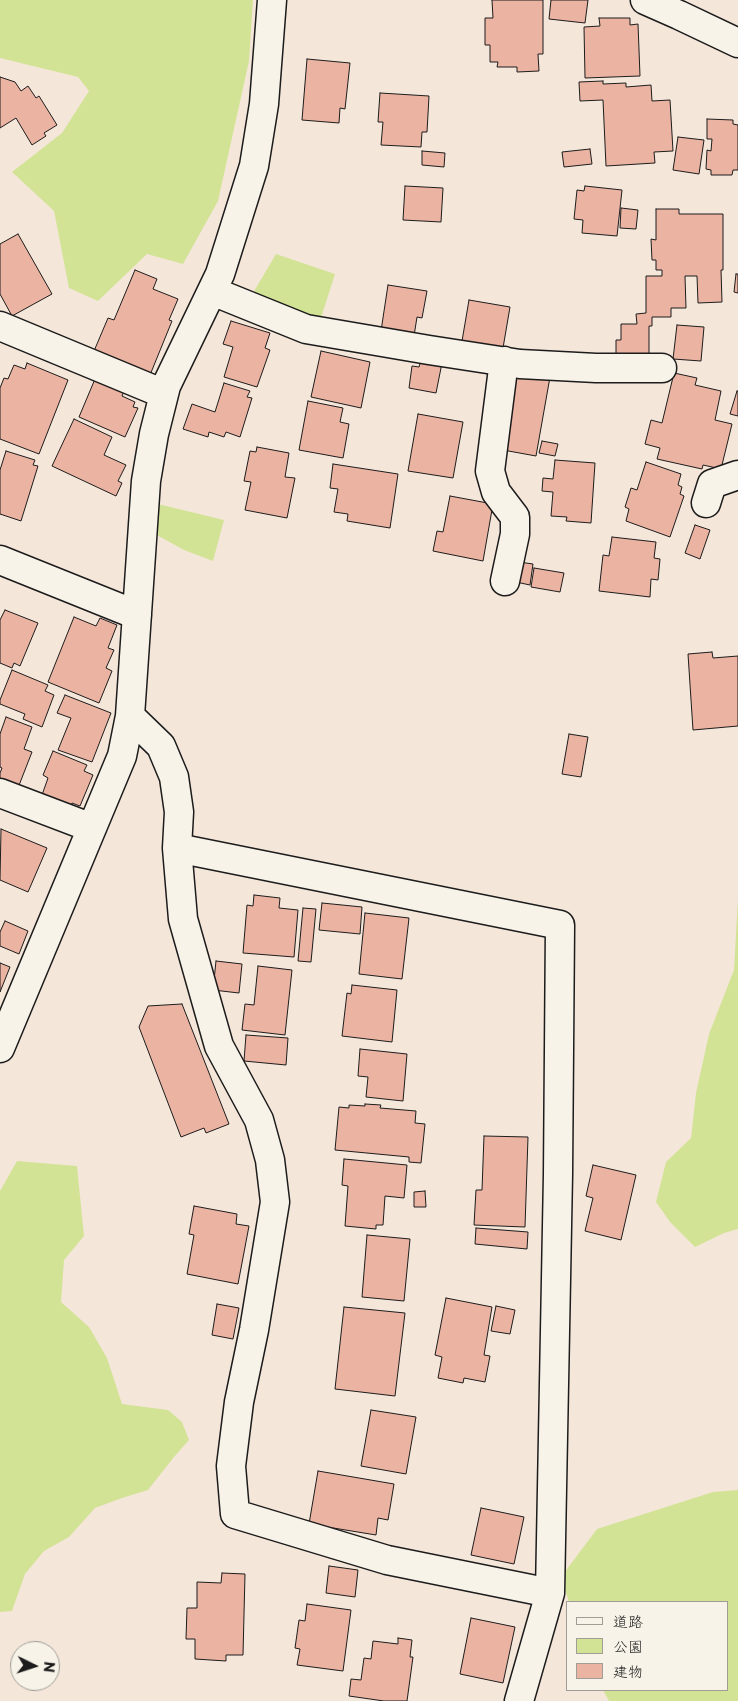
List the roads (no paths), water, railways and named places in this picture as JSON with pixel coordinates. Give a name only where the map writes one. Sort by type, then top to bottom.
[{"type":"street","points":[[2,1036],[122,756],[130,716],[146,482],[154,434],[164,394],[212,291],[226,256],[254,166],[264,104],[272,0]]},
{"type":"street","points":[[645,0],[679,14],[738,44]]},
{"type":"street","points":[[212,291],[306,329],[520,364],[596,368],[662,368]]},
{"type":"street","points":[[0,326],[164,394]]},
{"type":"street","points":[[504,361],[490,471],[496,492],[515,517],[515,534],[505,582]]},
{"type":"street","points":[[706,503],[712,484],[738,475]]},
{"type":"street","points":[[0,560],[137,615]]},
{"type":"street","points":[[130,716],[161,746],[174,777],[179,812],[177,848],[183,919],[219,1046],[258,1120],[270,1160],[275,1202],[254,1330],[238,1411],[231,1466],[235,1514],[387,1560],[550,1593]]},
{"type":"street","points":[[0,793],[92,828]]},
{"type":"street","points":[[177,848],[560,925],[558,1184],[550,1593],[519,1701]]}]
